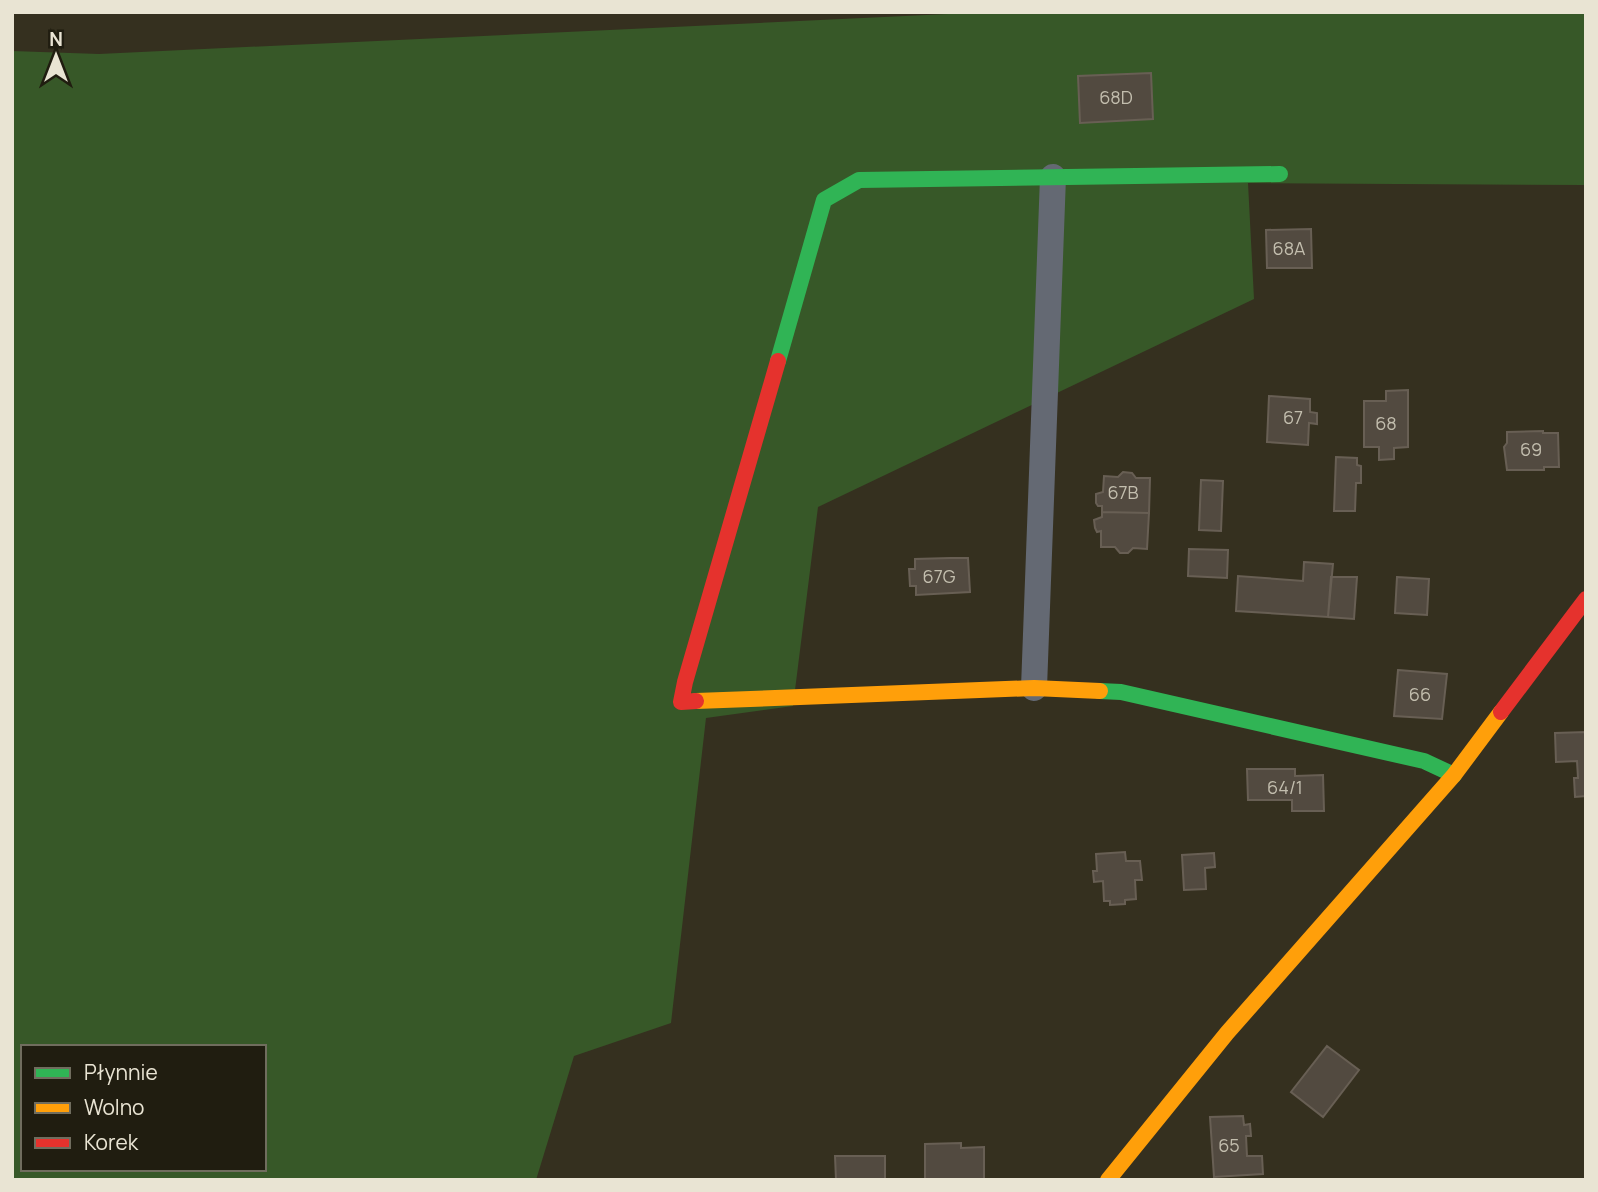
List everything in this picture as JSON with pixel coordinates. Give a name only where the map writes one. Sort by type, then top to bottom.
[{"type":"street","points":[[1280,174],[859,180],[824,200],[681,702],[1034,688],[1121,692],[1424,761],[1454,775]]},
{"type":"street","points":[[1034,688],[1053,177]]},
{"type":"street","points":[[1108,1180],[1227,1033],[1454,775],[1586,599]]},
{"type":"green space","points":[[990,12],[1586,12],[1586,185],[1248,183],[1254,299],[818,507],[793,706],[706,718],[671,1023],[574,1056],[536,1180],[12,1180],[12,51],[99,54]]},
{"type":"building","points":[[1151,73],[1153,119],[1080,123],[1078,76]]},
{"type":"building","points":[[1311,229],[1312,268],[1267,268],[1266,230]]},
{"type":"building","points":[[1408,390],[1408,447],[1394,448],[1394,459],[1379,460],[1379,447],[1364,447],[1364,401],[1386,401],[1386,391]]},
{"type":"building","points":[[1269,396],[1310,399],[1310,412],[1317,413],[1317,424],[1309,423],[1308,445],[1267,442]]},
{"type":"building","points":[[1507,432],[1558,433],[1559,467],[1544,467],[1544,470],[1507,470],[1504,447],[1507,443]]},
{"type":"building","points":[[1336,457],[1357,458],[1357,465],[1361,466],[1361,483],[1356,483],[1355,511],[1334,511]]},
{"type":"building","points":[[1123,472],[1132,473],[1136,478],[1150,478],[1149,513],[1102,512],[1102,506],[1096,503],[1096,494],[1103,492],[1104,476],[1118,477]]},
{"type":"building","points":[[1201,480],[1223,481],[1221,531],[1199,530]]},
{"type":"building","points":[[1102,512],[1149,513],[1147,549],[1133,548],[1128,553],[1120,553],[1115,547],[1101,547],[1101,531],[1097,532],[1094,520],[1102,517]]},
{"type":"building","points":[[1189,549],[1228,550],[1227,578],[1188,576]]},
{"type":"building","points":[[968,558],[970,592],[916,595],[916,586],[910,586],[909,569],[915,569],[915,559]]},
{"type":"building","points":[[1304,562],[1333,564],[1328,617],[1236,611],[1238,576],[1303,581]]},
{"type":"building","points":[[1331,577],[1357,577],[1354,619],[1328,617]]},
{"type":"building","points":[[1397,577],[1429,579],[1427,615],[1395,613]]},
{"type":"building","points":[[1398,670],[1447,674],[1442,719],[1394,716]]},
{"type":"building","points":[[1586,732],[1586,796],[1575,797],[1577,761],[1556,762],[1555,733]]},
{"type":"building","points":[[1247,769],[1295,769],[1295,776],[1323,775],[1324,811],[1292,811],[1292,800],[1248,800]]},
{"type":"building","points":[[1125,852],[1126,861],[1140,861],[1142,880],[1135,880],[1136,899],[1125,900],[1125,904],[1110,905],[1110,901],[1104,901],[1103,881],[1094,882],[1093,871],[1097,871],[1096,854]]},
{"type":"building","points":[[1214,853],[1215,867],[1205,868],[1206,889],[1184,890],[1182,855]]},
{"type":"building","points":[[1327,1046],[1359,1070],[1323,1117],[1291,1092]]},
{"type":"building","points":[[1243,1116],[1244,1125],[1250,1124],[1251,1136],[1246,1136],[1247,1156],[1262,1156],[1263,1174],[1214,1177],[1210,1117]]},
{"type":"building","points":[[961,1143],[961,1148],[984,1147],[984,1180],[925,1180],[925,1144]]},
{"type":"building","points":[[835,1156],[885,1156],[885,1180],[836,1180]]},
{"type":"traffic: fast","points":[[778,361],[824,200],[859,180],[1280,174]]},
{"type":"traffic: fast","points":[[1100,691],[1121,692],[1424,761],[1454,775]]},
{"type":"traffic: slow","points":[[696,701],[1034,688],[1100,691]]},
{"type":"traffic: slow","points":[[1108,1180],[1227,1033],[1454,775],[1501,712]]},
{"type":"traffic: jam","points":[[696,701],[681,702],[685,682],[778,361]]},
{"type":"traffic: jam","points":[[1501,712],[1586,599]]}]
